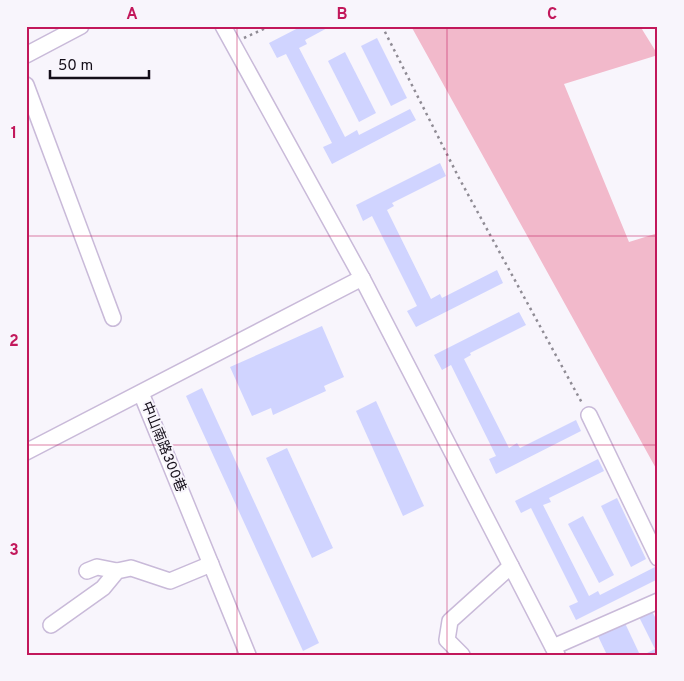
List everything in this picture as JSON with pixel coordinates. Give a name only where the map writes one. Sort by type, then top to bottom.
[{"type":"street","points":[[26,55],[81,26]]},
{"type":"street","points":[[223,26],[362,278],[555,651],[658,601]]},
{"type":"street","points":[[26,85],[114,318]]},
{"type":"street","points":[[141,393],[362,278]]},
{"type":"street","name":"中山南路300巷","points":[[26,452],[141,393],[248,655]]},
{"type":"street","points":[[589,415],[658,558]]},
{"type":"street","points":[[87,571],[97,567],[117,571],[131,568],[170,581],[211,564]]},
{"type":"street","points":[[462,655],[447,640],[450,620],[511,566]]},
{"type":"street","points":[[51,625],[103,588],[117,571]]},
{"type":"path","points":[[232,43],[270,26]]},
{"type":"path","points":[[382,26],[459,178],[589,415]]},
{"type":"shaded area","points":[[411,26],[640,26],[658,55],[564,84],[629,242],[658,233],[658,472]]},
{"type":"building","points":[[302,26],[331,26],[305,40],[307,44],[299,48],[345,137],[357,130],[359,135],[410,109],[416,120],[332,164],[323,147],[332,143],[286,54],[277,58],[269,43]]},
{"type":"building","points":[[377,38],[407,98],[391,106],[361,46]]},
{"type":"building","points":[[345,52],[376,113],[359,122],[328,61]]},
{"type":"building","points":[[440,163],[446,176],[392,203],[394,206],[387,210],[431,299],[440,294],[442,298],[497,270],[503,283],[416,327],[407,311],[417,306],[372,216],[363,221],[356,205]]},
{"type":"building","points":[[519,312],[526,325],[470,353],[471,355],[464,359],[509,448],[517,443],[520,448],[576,420],[581,431],[496,474],[489,459],[496,456],[451,365],[442,370],[434,355]]},
{"type":"building","points":[[322,326],[344,377],[324,386],[326,391],[273,415],[271,408],[252,416],[230,367]]},
{"type":"building","points":[[202,388],[319,643],[303,651],[186,396]]},
{"type":"building","points":[[376,401],[424,506],[403,516],[356,411]]},
{"type":"building","points":[[287,448],[333,548],[312,558],[266,458]]},
{"type":"building","points":[[598,459],[604,471],[549,498],[551,502],[543,505],[589,596],[598,591],[600,595],[655,567],[658,572],[658,579],[576,620],[569,606],[578,602],[531,508],[521,513],[515,501]]},
{"type":"building","points":[[617,498],[646,559],[631,567],[601,506]]},
{"type":"building","points":[[583,516],[614,575],[599,583],[568,524]]},
{"type":"building","points":[[651,609],[658,623],[658,655],[643,655],[655,649],[638,615]]},
{"type":"building","points":[[624,621],[640,655],[607,655],[597,634]]}]
